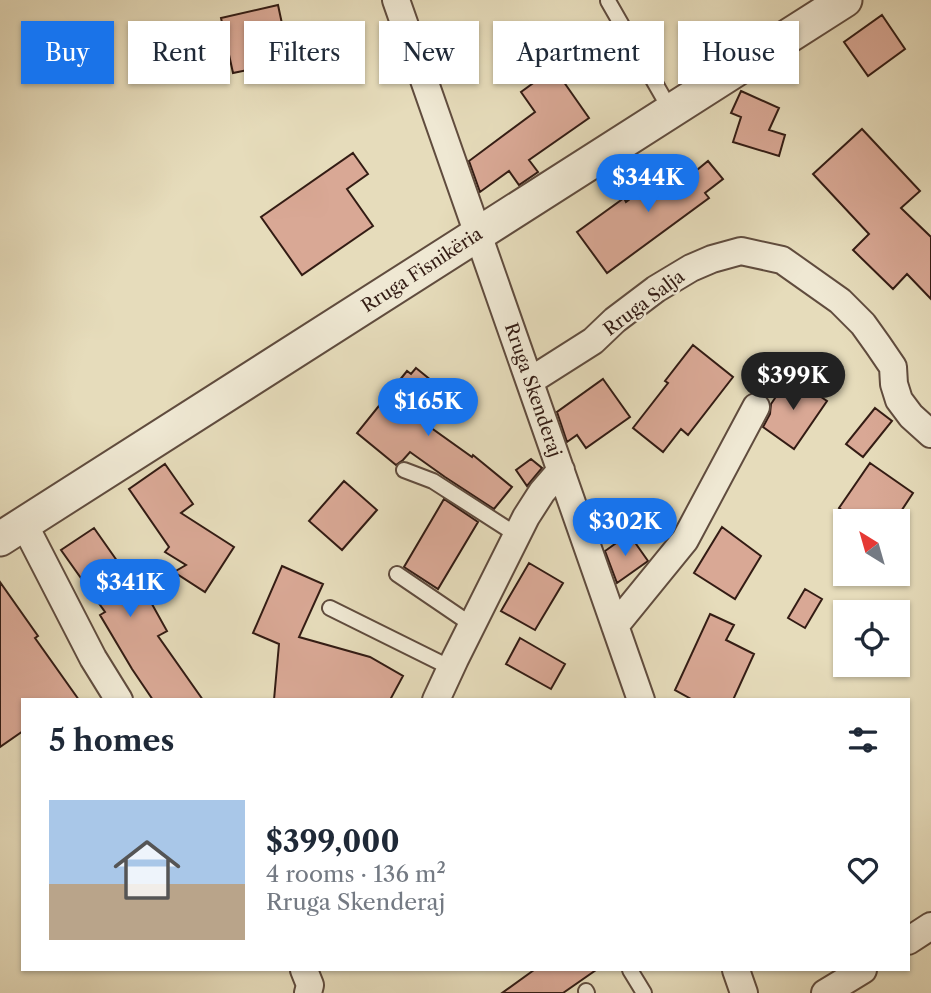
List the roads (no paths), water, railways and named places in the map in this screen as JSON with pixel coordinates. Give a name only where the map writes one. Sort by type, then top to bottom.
[{"type":"street","name":"Rruga Skenderaj","points":[[396,0],[640,698]]},
{"type":"street","name":"Rruga Fisnikëria","points":[[12,532],[845,0]]},
{"type":"street","name":"Rruga Salja","points":[[530,381],[593,341],[615,320],[656,289],[691,268],[741,251],[782,260],[840,301],[863,324],[878,345],[892,367],[900,400],[911,416],[931,434]]},
{"type":"street","points":[[615,626],[685,540],[756,407]]},
{"type":"street","points":[[437,698],[517,535],[542,492],[561,470]]},
{"type":"street","points":[[12,532],[118,698]]},
{"type":"street","points":[[910,940],[931,926]]},
{"type":"street","points":[[304,971],[310,985],[308,993]]},
{"type":"street","points":[[736,971],[744,993]]},
{"type":"street","points":[[825,993],[861,971]]},
{"type":"lane","points":[[608,1],[671,111]]},
{"type":"lane","points":[[404,470],[433,481],[517,535]]},
{"type":"lane","points":[[397,574],[472,625]]},
{"type":"lane","points":[[330,608],[451,668]]},
{"type":"lane","points":[[631,971],[644,993]]}]
